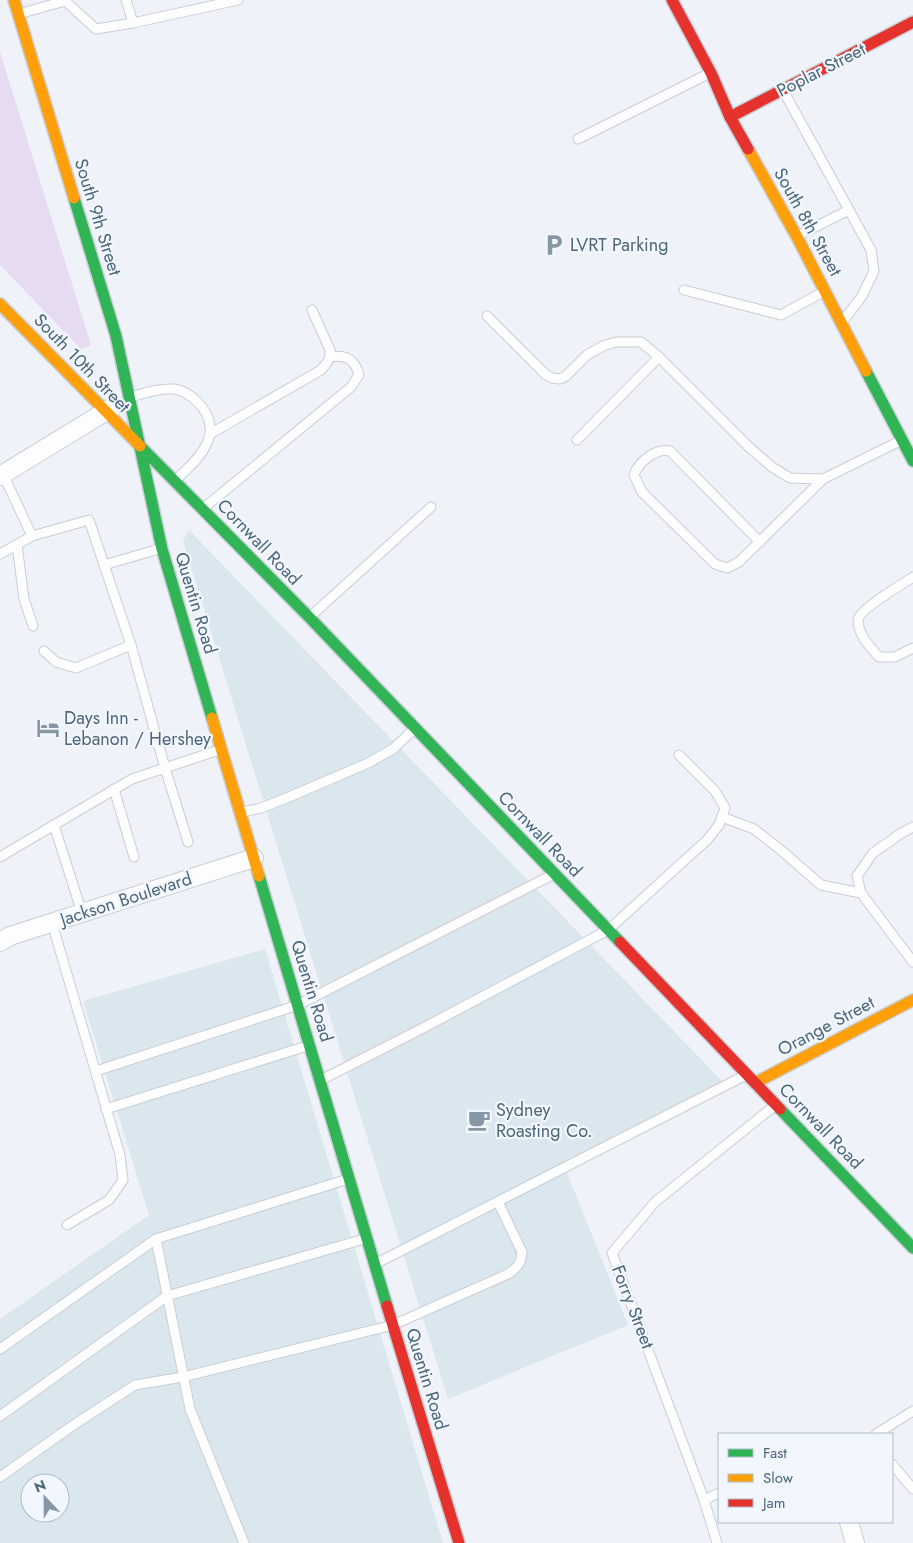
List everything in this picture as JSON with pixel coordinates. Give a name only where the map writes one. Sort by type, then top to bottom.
[{"type":"main road","name":"South 9th Street","points":[[14,0],[116,336],[140,446]]},
{"type":"main road","name":"South 8th Street","points":[[672,0],[711,73],[730,118],[826,290],[913,461]]},
{"type":"main road","name":"Poplar Street","points":[[730,118],[913,22]]},
{"type":"main road","name":"South 10th Street","points":[[0,304],[140,446]]},
{"type":"main road","name":"Cornwall Road","points":[[140,446],[162,488],[203,509],[309,617],[913,1248]]},
{"type":"main road","name":"Quentin Road","points":[[140,446],[162,488],[162,549],[458,1543]]},
{"type":"main road","name":"Orange Street","points":[[756,1083],[913,1000]]},
{"type":"street","points":[[2,475],[129,398]]},
{"type":"street","name":"Jackson Boulevard","points":[[0,942],[10,936],[254,858]]},
{"type":"street","points":[[849,1523],[856,1543]]},
{"type":"lane","points":[[126,0],[133,23]]},
{"type":"lane","points":[[18,14],[64,1],[96,28],[133,23],[238,0]]},
{"type":"lane","points":[[578,139],[711,73]]},
{"type":"lane","points":[[783,90],[871,250],[874,271],[862,296],[842,322]]},
{"type":"lane","points":[[797,237],[848,210]]},
{"type":"lane","points":[[684,290],[781,315],[826,290]]},
{"type":"lane","points":[[312,310],[330,350],[331,357]]},
{"type":"lane","points":[[487,316],[545,374],[552,378],[560,379],[566,376],[587,355],[616,342],[641,342],[659,357],[750,448],[772,467],[790,478],[823,479]]},
{"type":"lane","points":[[203,509],[351,387],[359,376],[357,367],[352,359],[341,355],[331,357],[321,370],[210,434]]},
{"type":"lane","points":[[577,440],[659,357]]},
{"type":"lane","points":[[129,398],[162,389],[177,390],[197,401],[210,425],[210,434],[198,458],[162,488]]},
{"type":"lane","points":[[760,542],[670,451],[663,449],[653,453],[636,469],[634,475],[642,492],[715,564],[727,568],[739,562],[760,542],[823,479],[902,440]]},
{"type":"lane","points":[[2,475],[32,536]]},
{"type":"lane","points":[[309,617],[431,507]]},
{"type":"lane","points":[[0,554],[32,536],[89,520],[130,645],[188,842]]},
{"type":"lane","points":[[17,545],[24,599],[33,626]]},
{"type":"lane","points":[[104,565],[162,549]]},
{"type":"lane","points":[[913,577],[860,615],[858,621],[865,641],[879,657],[895,657],[913,648]]},
{"type":"lane","points":[[44,651],[56,662],[76,668],[130,645]]},
{"type":"lane","points":[[241,813],[289,797],[368,763],[393,749],[415,728]]},
{"type":"lane","points":[[0,857],[132,779],[222,749]]},
{"type":"lane","points":[[320,1080],[608,930],[707,840],[719,825],[726,808],[715,791],[680,755]]},
{"type":"lane","points":[[114,789],[134,857]]},
{"type":"lane","points":[[722,817],[754,829],[821,885],[861,893]]},
{"type":"lane","points":[[54,825],[82,913]]},
{"type":"lane","points":[[913,826],[873,853],[857,876],[861,893],[913,962]]},
{"type":"lane","points":[[96,1071],[298,1005],[554,873]]},
{"type":"lane","points":[[52,923],[120,1155],[123,1180],[110,1200],[68,1225]]},
{"type":"lane","points":[[106,1109],[310,1045]]},
{"type":"lane","points":[[375,1265],[747,1075]]},
{"type":"lane","name":"Forry Street","points":[[717,1543],[704,1500],[612,1252],[655,1202],[776,1105]]},
{"type":"lane","points":[[0,1349],[156,1239],[349,1179]]},
{"type":"lane","points":[[0,1477],[72,1426],[135,1385],[184,1377],[393,1325],[508,1274],[517,1268],[521,1261],[522,1252],[498,1202]]},
{"type":"lane","points":[[156,1239],[190,1409],[244,1543]]},
{"type":"lane","points":[[0,1416],[167,1296],[367,1239]]},
{"type":"lane","points":[[878,1433],[913,1411]]},
{"type":"lane","points":[[893,1465],[913,1489]]},
{"type":"lane","points":[[704,1500],[718,1494]]},
{"type":"shaded area","points":[[0,52],[91,345],[81,349],[0,265]]},
{"type":"shaded area","points":[[189,530],[726,1085],[565,1168],[628,1325],[448,1399],[183,541]]},
{"type":"shaded area","points":[[265,949],[443,1543],[0,1543],[0,1319],[149,1215],[83,1001]]},
{"type":"traffic: fast","points":[[74,198],[116,336],[162,549],[212,718]]},
{"type":"traffic: fast","points":[[866,371],[913,461]]},
{"type":"traffic: fast","points":[[140,446],[309,617],[620,942]]},
{"type":"traffic: fast","points":[[259,876],[387,1306]]},
{"type":"traffic: fast","points":[[780,1109],[913,1248]]},
{"type":"traffic: slow","points":[[14,0],[74,198]]},
{"type":"traffic: slow","points":[[748,149],[797,237],[866,371]]},
{"type":"traffic: slow","points":[[0,304],[140,446]]},
{"type":"traffic: slow","points":[[212,718],[259,876]]},
{"type":"traffic: slow","points":[[755,1083],[913,1000]]},
{"type":"traffic: jam","points":[[672,0],[711,73],[730,117],[748,149]]},
{"type":"traffic: jam","points":[[730,117],[913,22]]},
{"type":"traffic: jam","points":[[620,942],[780,1109]]},
{"type":"traffic: jam","points":[[387,1306],[459,1543]]},
{"type":"place","name":"LVRT Parking","points":[[554,245]]},
{"type":"place","name":"Days Inn - Lebanon / Hershey","points":[[48,728]]},
{"type":"place","name":"Sydney Roasting Co.","points":[[479,1120]]}]
